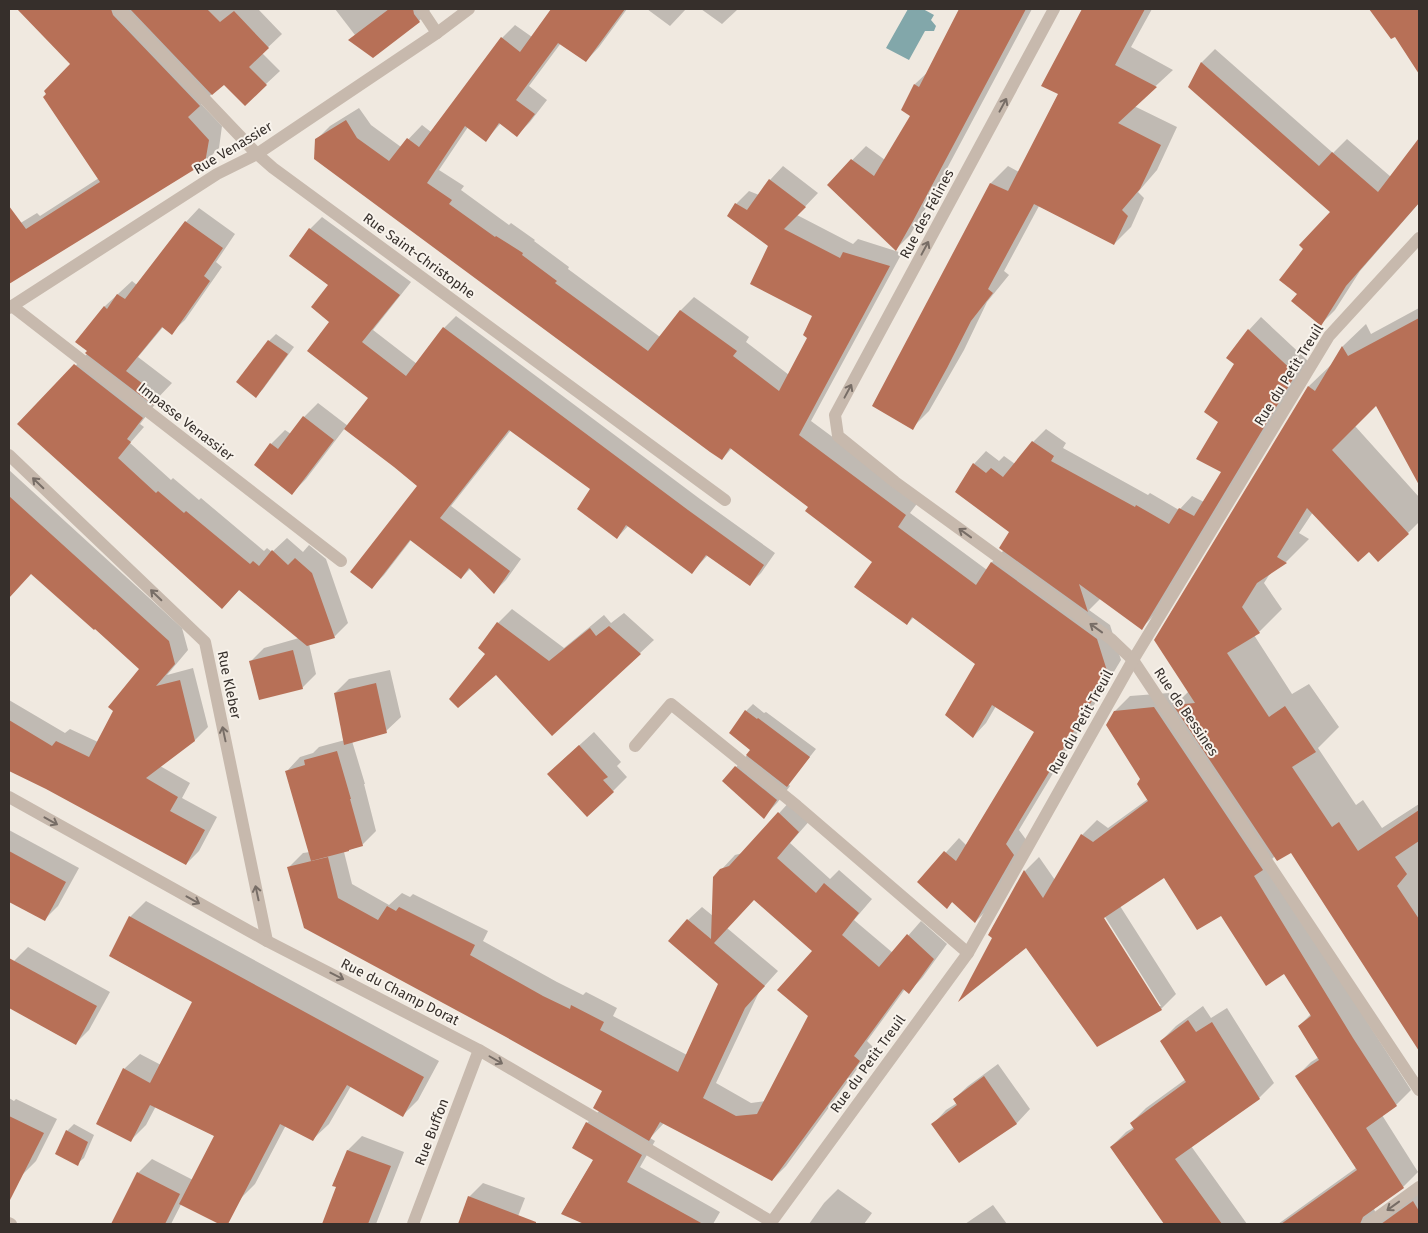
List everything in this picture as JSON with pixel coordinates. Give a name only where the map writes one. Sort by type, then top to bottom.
[{"type":"street","name":"Rue Saint-Christophe","points":[[119,9],[257,154],[289,180],[725,500]]},
{"type":"street","points":[[421,9],[437,33]]},
{"type":"street","name":"Rue Venassier","points":[[10,307],[217,174],[257,154],[437,33],[469,9]]},
{"type":"street","name":"Rue des Félines","points":[[838,436],[836,415],[1054,9]]},
{"type":"street","name":"Rue du Petit Treuil","points":[[771,1223],[968,953],[1133,660],[1329,336],[1419,238]]},
{"type":"street","name":"Impasse Venassier","points":[[10,307],[341,561]]},
{"type":"street","name":"Rue de Bessines","points":[[838,436],[895,482],[1111,639],[1133,660],[1419,1090]]},
{"type":"street","name":"Rue Kleber","points":[[9,455],[205,642],[267,941]]},
{"type":"street","points":[[635,746],[671,704],[797,806],[968,953]]},
{"type":"street","name":"Rue du Champ Dorat","points":[[9,797],[267,941],[479,1050],[771,1223]]},
{"type":"street","name":"Rue Buffon","points":[[413,1224],[479,1050]]},
{"type":"street","points":[[1368,1224],[1419,1187]]},
{"type":"water","points":[[908,9],[923,9],[934,15],[931,20],[936,26],[934,31],[925,31],[909,60],[886,48]]},
{"type":"building","points":[[17,9],[111,9],[113,15],[200,106],[188,117],[209,140],[205,163],[9,284],[9,206],[26,229],[100,182],[43,97],[46,94],[44,91],[70,64]]},
{"type":"building","points":[[130,9],[207,9],[220,22],[234,11],[269,48],[249,67],[267,85],[245,106],[224,85],[212,95]]},
{"type":"building","points":[[389,9],[413,9],[420,22],[373,58],[348,40]]},
{"type":"building","points":[[551,9],[625,9],[586,62],[558,43],[516,100],[535,114],[517,137],[499,123],[486,142],[465,126],[427,183],[452,200],[449,204],[495,237],[523,253],[522,255],[557,281],[555,283],[648,351],[680,310],[737,351],[733,356],[779,391],[807,338],[803,335],[812,316],[750,284],[768,246],[727,216],[735,203],[747,210],[769,179],[806,207],[784,229],[840,258],[843,252],[890,266],[799,435],[906,515],[898,527],[976,585],[991,562],[1097,639],[1108,674],[1006,844],[1014,855],[975,923],[952,902],[947,909],[917,882],[944,851],[956,861],[1034,732],[992,705],[973,738],[945,715],[975,664],[912,617],[907,625],[854,587],[872,562],[805,511],[808,507],[730,448],[722,460],[710,452],[314,159],[315,139],[346,120],[357,138],[389,161],[407,138],[419,147],[501,37],[520,52]]},
{"type":"building","points":[[959,9],[1026,9],[896,251],[827,185],[851,159],[874,176],[910,116],[901,110],[914,84],[919,87]]},
{"type":"building","points":[[1082,9],[1145,9],[1115,65],[1157,87],[1118,123],[1161,145],[1140,189],[1122,210],[1128,216],[1114,245],[1034,204],[988,289],[993,293],[971,321],[913,430],[872,406],[990,183],[1008,191],[1058,94],[1041,86]]},
{"type":"building","points":[[1369,9],[1419,9],[1419,74],[1395,37],[1391,39]]},
{"type":"building","points":[[1201,62],[1319,166],[1332,152],[1378,192],[1419,138],[1419,203],[1346,286],[1321,326],[1291,301],[1297,294],[1279,280],[1303,249],[1299,245],[1330,212],[1188,87]]},
{"type":"building","points":[[185,221],[223,248],[204,276],[210,281],[172,335],[162,327],[126,371],[160,397],[153,405],[85,353],[87,351],[75,342],[104,306],[107,309],[117,294],[125,299]]},
{"type":"building","points":[[309,228],[400,295],[362,342],[406,376],[443,327],[764,565],[750,586],[706,555],[692,574],[626,525],[617,539],[577,509],[590,489],[509,430],[440,518],[510,571],[494,594],[469,568],[461,579],[410,540],[372,589],[350,572],[417,486],[344,429],[368,398],[307,351],[329,322],[311,307],[328,285],[289,256]]},
{"type":"building","points":[[1419,318],[1419,485],[1376,406],[1332,450],[1409,534],[1378,562],[1369,552],[1358,562],[1307,508],[1277,557],[1287,563],[1257,583],[1242,607],[1260,633],[1227,653],[1269,717],[1285,706],[1316,752],[1292,767],[1332,827],[1339,822],[1358,851],[1419,810],[1419,841],[1395,857],[1407,874],[1397,886],[1419,919],[1419,1051],[1291,853],[1277,861],[1173,705],[1195,703],[1154,640],[1308,386],[1315,391],[1342,346],[1348,356]]},
{"type":"building","points":[[1248,329],[1296,374],[1142,630],[1079,584],[1088,612],[999,548],[1009,532],[955,492],[973,463],[986,473],[991,468],[1003,477],[1032,441],[1054,456],[1051,461],[1169,524],[1179,508],[1194,516],[1221,472],[1196,459],[1218,422],[1204,412],[1234,364],[1226,358]]},
{"type":"building","points":[[268,340],[288,354],[256,398],[236,382]]},
{"type":"building","points":[[74,364],[143,418],[127,439],[131,442],[118,458],[156,493],[158,491],[184,513],[186,511],[250,564],[253,561],[259,566],[272,550],[288,565],[295,558],[312,573],[335,638],[307,646],[239,590],[222,609],[17,424]]},
{"type":"building","points":[[303,416],[334,440],[292,495],[254,465],[270,443],[278,449]]},
{"type":"building","points":[[9,496],[169,641],[175,664],[156,686],[180,680],[195,741],[146,778],[178,797],[170,811],[205,830],[186,865],[9,771],[9,720],[52,746],[56,741],[89,757],[113,711],[108,707],[139,669],[31,574],[9,598]]},
{"type":"building","points":[[497,622],[549,661],[590,628],[596,636],[609,626],[641,654],[552,736],[496,675],[458,708],[449,699],[485,654],[478,648]]},
{"type":"building","points":[[293,650],[303,689],[259,700],[249,661]]},
{"type":"building","points":[[376,683],[387,733],[344,745],[334,693]]},
{"type":"building","points":[[1154,707],[1263,870],[1254,876],[1397,1106],[1366,1128],[1404,1188],[1363,1217],[1360,1224],[1281,1224],[1357,1170],[1295,1076],[1319,1060],[1298,1026],[1311,1016],[1284,974],[1266,986],[1221,916],[1197,930],[1164,878],[1104,918],[1162,1010],[1097,1047],[1026,948],[958,1002],[992,938],[988,935],[1024,870],[1043,898],[1081,834],[1093,842],[1148,801],[1137,784],[1140,779],[1106,725],[1114,711]]},
{"type":"building","points":[[745,710],[810,757],[787,787],[746,755],[750,750],[729,733]]},
{"type":"building","points":[[579,745],[608,777],[603,780],[614,792],[587,817],[547,774]]},
{"type":"building","points":[[337,751],[363,846],[311,861],[285,771],[305,765],[304,760]]},
{"type":"building","points":[[735,766],[777,800],[764,819],[722,781]]},
{"type":"building","points":[[778,812],[799,832],[777,858],[816,893],[824,883],[859,913],[842,935],[879,967],[907,934],[934,959],[909,994],[903,989],[854,1056],[860,1061],[772,1181],[660,1122],[649,1141],[593,1108],[602,1091],[304,928],[287,867],[328,857],[338,898],[378,920],[387,906],[396,911],[399,907],[475,945],[470,955],[543,996],[570,1009],[571,1005],[604,1022],[600,1030],[678,1072],[718,984],[668,941],[687,919],[711,939],[713,877],[720,869],[729,866]],"holes":[[[754,900],[812,951],[777,990],[808,1016],[757,1114],[736,1116],[703,1098],[745,1008],[765,986],[714,943]]]},
{"type":"building","points":[[9,851],[66,882],[45,921],[9,902]]},
{"type":"building","points":[[129,916],[424,1077],[403,1117],[347,1085],[313,1141],[280,1124],[228,1224],[219,1224],[179,1204],[214,1136],[150,1105],[131,1142],[96,1124],[123,1068],[150,1083],[192,1002],[109,956]]},
{"type":"building","points":[[9,958],[97,1006],[76,1045],[9,1008]]},
{"type":"building","points":[[1188,1020],[1196,1032],[1212,1022],[1260,1099],[1175,1159],[1222,1224],[1164,1224],[1110,1147],[1134,1129],[1130,1123],[1186,1082],[1160,1041]]},
{"type":"building","points":[[984,1076],[1017,1124],[959,1163],[931,1124],[957,1105],[953,1099]]},
{"type":"building","points":[[9,1116],[44,1133],[9,1202]]},
{"type":"building","points":[[586,1122],[642,1155],[627,1182],[703,1224],[584,1224],[561,1214],[593,1160],[572,1148]]},
{"type":"building","points":[[66,1130],[88,1142],[78,1166],[55,1154]]},
{"type":"building","points":[[347,1150],[391,1166],[368,1224],[322,1224],[336,1187],[332,1186]]},
{"type":"building","points":[[137,1172],[180,1194],[165,1224],[111,1224]]},
{"type":"building","points":[[468,1196],[536,1222],[536,1224],[458,1224]]},
{"type":"building","points":[[1413,1201],[1419,1211],[1419,1224],[1381,1224]]}]
